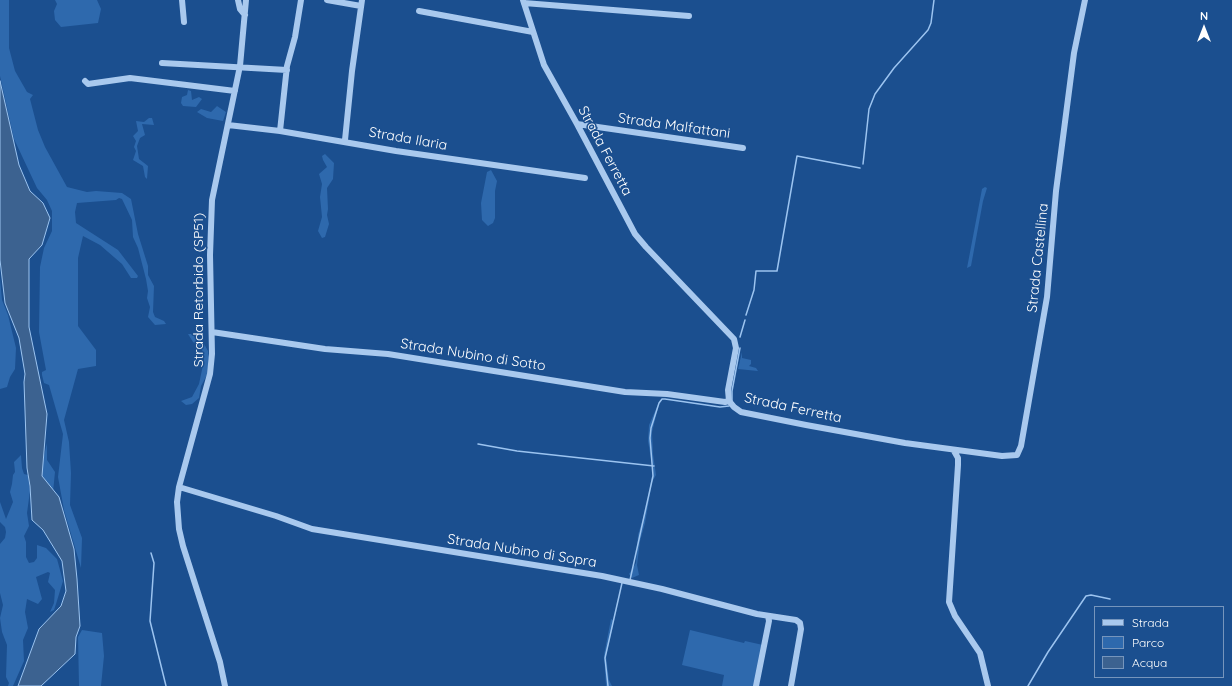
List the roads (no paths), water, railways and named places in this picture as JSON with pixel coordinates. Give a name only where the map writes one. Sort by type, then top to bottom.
[{"type":"street","points":[[182,0],[184,22]]},
{"type":"street","points":[[238,0],[240,9],[245,15]]},
{"type":"street","name":"Strada Retorbido (SP51)","points":[[225,686],[220,662],[179,529],[177,513],[179,487],[210,374],[212,332],[210,255],[212,200],[240,66],[246,0]]},
{"type":"street","points":[[280,131],[287,70],[295,37],[300,0]]},
{"type":"street","points":[[328,0],[362,3],[352,71],[345,140]]},
{"type":"street","name":"Strada Castellina","points":[[954,451],[1011,456],[1017,455],[1021,446],[1047,297],[1056,191],[1074,53],[1085,0]]},
{"type":"street","points":[[524,1],[689,16]]},
{"type":"street","name":"Strada Ferretta","points":[[524,1],[544,65],[636,234],[646,247],[734,339],[736,348],[728,390],[730,401],[734,407],[741,412],[880,439],[954,451]]},
{"type":"street","points":[[419,12],[533,32]]},
{"type":"street","points":[[162,63],[240,66],[287,70]]},
{"type":"street","points":[[85,81],[88,84],[130,78],[235,91]]},
{"type":"street","name":"Strada Malfattani","points":[[577,124],[743,148]]},
{"type":"street","name":"Strada Ilaria","points":[[228,125],[345,140],[396,151],[585,178]]},
{"type":"street","name":"Strada Nubino di Sotto","points":[[212,332],[325,349],[388,354],[625,392],[667,394],[725,402],[730,401]]},
{"type":"street","points":[[954,451],[958,458],[949,602],[955,616],[980,653],[988,686]]},
{"type":"street","points":[[958,458],[960,454],[966,452]]},
{"type":"street","name":"Strada Nubino di Sopra","points":[[179,487],[276,516],[312,529],[610,578],[768,616],[796,620],[800,623],[801,628],[791,686]]},
{"type":"street","points":[[756,686],[769,621],[768,616]]},
{"type":"water","points":[[0,81],[19,165],[30,191],[43,203],[50,218],[42,245],[29,259],[29,327],[47,414],[42,476],[59,497],[74,549],[77,579],[80,626],[76,637],[75,654],[41,686],[18,686],[39,629],[61,606],[66,591],[62,561],[43,530],[32,520],[30,486],[27,468],[25,374],[19,338],[5,303],[0,260]]},
{"type":"waterway","points":[[863,164],[869,109],[875,94],[894,68],[928,30],[931,23],[934,0]]},
{"type":"waterway","points":[[746,315],[754,290],[756,271],[777,271],[797,156],[860,168]]},
{"type":"waterway","points":[[740,337],[745,320]]},
{"type":"waterway","points":[[732,401],[732,391],[740,348]]},
{"type":"waterway","points":[[630,580],[653,476],[650,438],[651,428],[659,403],[662,399],[665,399],[720,407],[729,406]]},
{"type":"waterway","points":[[478,444],[517,451],[654,466]]},
{"type":"waterway","points":[[151,553],[154,563],[150,621],[166,686]]},
{"type":"waterway","points":[[608,686],[605,658],[622,583]]},
{"type":"waterway","points":[[1028,686],[1048,652],[1086,596],[1091,595],[1110,599]]}]
